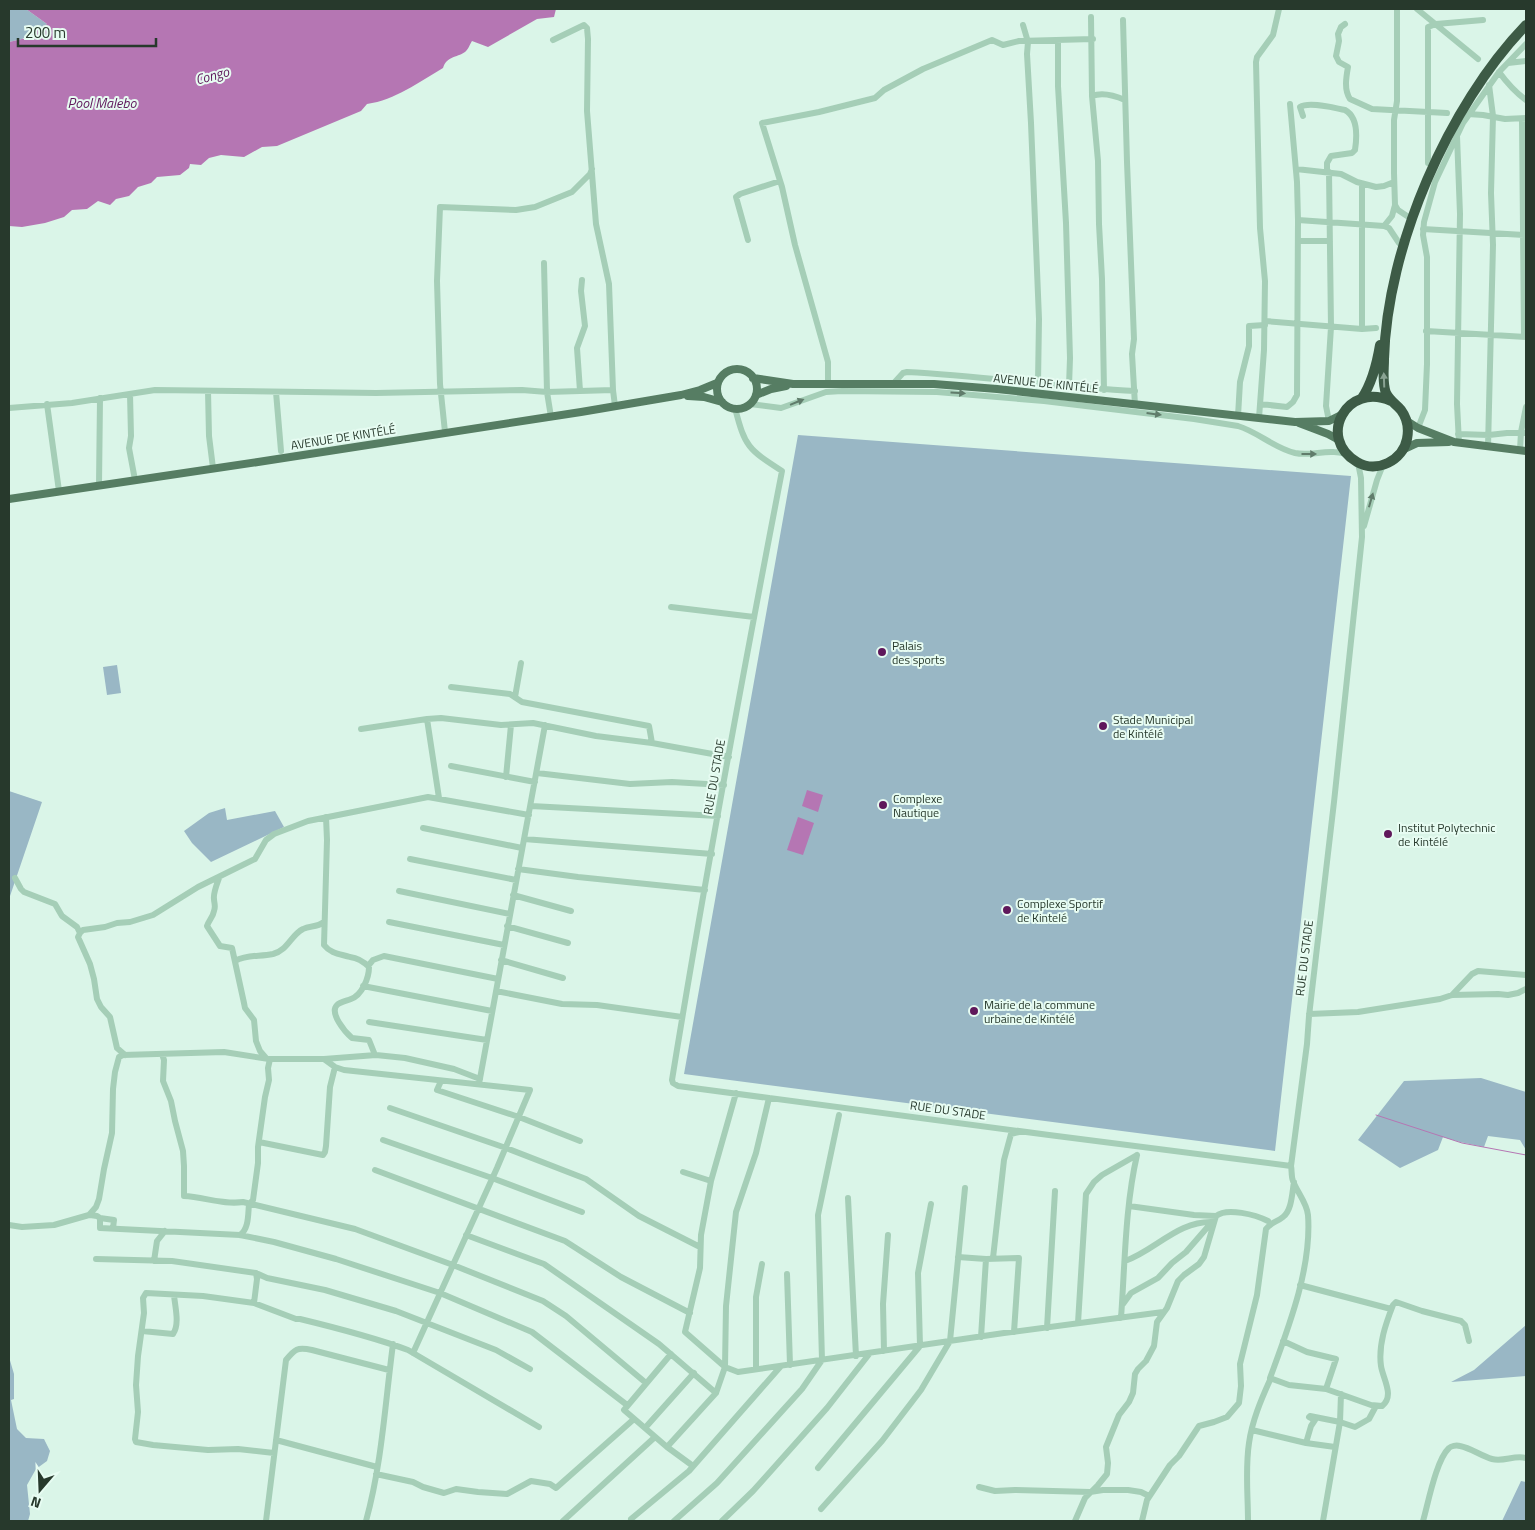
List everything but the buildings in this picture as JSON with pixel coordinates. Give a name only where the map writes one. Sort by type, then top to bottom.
[{"type":"highway","points":[[1362,398],[1369,386],[1378,356],[1386,298],[1399,243],[1407,216],[1428,163],[1468,92],[1526,17]]},
{"type":"highway","points":[[1391,401],[1377,396],[1362,398],[1353,402],[1341,415],[1338,423],[1338,440],[1346,454],[1358,463],[1375,466],[1383,465],[1398,456],[1404,449],[1407,440],[1407,421],[1401,410],[1391,401],[1384,387],[1384,357],[1389,313],[1399,261],[1419,200],[1444,145],[1467,104],[1492,68],[1526,25]]},
{"type":"main road","name":"AVENUE DE KINTÉLÉ","points":[[9,499],[551,417],[681,395],[718,383],[721,376],[734,369],[748,372],[753,378],[793,384],[934,384],[997,389],[1295,422],[1329,421],[1341,415]]},
{"type":"main road","points":[[735,408],[743,408],[750,404],[756,395],[756,383],[753,378]]},
{"type":"main road","points":[[718,383],[718,396],[722,402]]},
{"type":"main road","name":"AVENUE DE KINTÉLÉ","points":[[756,395],[793,384]]},
{"type":"main road","name":"AVENUE DE KINTÉLÉ","points":[[681,395],[704,397],[735,408]]},
{"type":"main road","points":[[1407,421],[1418,428],[1456,442]]},
{"type":"main road","name":"AVENUE DE KINTÉLÉ","points":[[1295,422],[1328,434],[1338,440]]},
{"type":"main road","points":[[1404,449],[1417,443],[1456,442],[1523,450]]},
{"type":"street","points":[[1259,418],[1265,323],[1265,281],[1260,228],[1256,62],[1257,57],[1273,35],[1279,9]]},
{"type":"street","points":[[1384,226],[1392,216],[1395,205],[1394,120],[1396,110],[1397,9]]},
{"type":"street","points":[[1417,9],[1478,58]]},
{"type":"street","points":[[1092,17],[1092,96],[1098,161],[1104,390]]},
{"type":"street","points":[[1123,20],[1135,405]]},
{"type":"street","points":[[1428,163],[1427,28],[1436,24],[1483,20]]},
{"type":"street","points":[[1345,24],[1341,27],[1338,34],[1339,41],[1336,56],[1339,62],[1348,67],[1346,84],[1348,97],[1372,109],[1447,113]]},
{"type":"street","points":[[1023,25],[1028,42],[1039,319],[1038,383]]},
{"type":"street","points":[[554,40],[579,27],[584,26],[587,28],[587,111],[596,224],[606,261],[609,284],[615,406]]},
{"type":"street","points":[[828,384],[828,362],[795,245],[780,181],[762,123],[819,112],[875,98],[884,90],[923,69],[992,40],[1003,45],[1020,41],[1092,39]]},
{"type":"street","points":[[1058,41],[1058,80],[1066,222],[1070,358],[1069,386]]},
{"type":"street","points":[[1418,428],[1425,407],[1426,257],[1423,229],[1435,182],[1468,114],[1499,72],[1526,44]]},
{"type":"street","points":[[1508,63],[1526,61]]},
{"type":"street","points":[[1499,72],[1505,82],[1526,100]]},
{"type":"street","points":[[1488,447],[1493,116],[1489,85]]},
{"type":"street","points":[[1092,96],[1099,94],[1125,100]]},
{"type":"street","points":[[1260,404],[1287,407],[1297,395],[1298,220],[1296,169],[1290,104]]},
{"type":"street","points":[[1303,116],[1300,107],[1302,105],[1309,104],[1345,110],[1354,119],[1356,131],[1355,150],[1352,153],[1331,156],[1327,163],[1330,222],[1331,326],[1326,406],[1329,421]]},
{"type":"street","points":[[1426,331],[1525,337],[1524,118],[1505,119],[1468,114]]},
{"type":"street","points":[[1456,442],[1458,434],[1460,231],[1457,135]]},
{"type":"street","points":[[445,432],[441,392],[437,281],[440,207],[516,210],[535,207],[572,192],[590,174],[592,169]]},
{"type":"street","points":[[1296,169],[1344,175],[1362,184],[1380,187],[1394,182]]},
{"type":"street","points":[[748,240],[736,197],[780,181]]},
{"type":"street","points":[[1362,184],[1362,329]]},
{"type":"street","points":[[1395,205],[1398,210],[1407,216]]},
{"type":"street","points":[[1298,220],[1384,226],[1389,228],[1399,243]]},
{"type":"street","points":[[1423,229],[1524,235]]},
{"type":"street","points":[[1298,241],[1330,241]]},
{"type":"street","points":[[544,263],[547,392],[551,417]]},
{"type":"street","points":[[580,391],[578,348],[585,326],[581,291],[582,280]]},
{"type":"street","points":[[1238,416],[1240,382],[1248,346],[1249,326],[1265,323],[1298,323],[1362,329],[1376,328]]},
{"type":"street","points":[[893,384],[903,373],[907,372],[968,375],[1135,392]]},
{"type":"street","points":[[9,408],[72,403],[155,390],[441,392],[522,390],[547,392],[613,390]]},
{"type":"street","points":[[750,404],[781,408],[826,392],[851,390],[937,392],[994,396],[1238,426],[1249,429],[1295,453],[1311,455],[1335,452],[1346,454]]},
{"type":"street","points":[[208,391],[209,436],[213,468]]},
{"type":"street","points":[[276,392],[281,451]]},
{"type":"street","points":[[130,394],[131,436],[129,448],[135,480]]},
{"type":"street","points":[[99,485],[100,398]]},
{"type":"street","points":[[47,404],[59,491]]},
{"type":"street","points":[[1523,450],[1526,407]]},
{"type":"street","name":"RUE DU STADE","points":[[735,408],[742,434],[748,445],[782,471],[682,1017],[673,1083],[678,1086],[1291,1166],[1307,1044],[1362,537],[1362,478],[1358,463]]},
{"type":"street","points":[[1458,434],[1489,435],[1524,432]]},
{"type":"street","name":"RUE DU STADE","points":[[1362,537],[1370,502],[1383,465]]},
{"type":"street","points":[[671,607],[754,617]]},
{"type":"street","points":[[515,697],[521,663]]},
{"type":"street","points":[[451,687],[506,693],[522,702],[649,726],[652,743]]},
{"type":"street","points":[[361,729],[427,719],[511,725],[533,723],[596,736],[652,743],[729,757]]},
{"type":"street","points":[[427,719],[440,798]]},
{"type":"street","points":[[506,776],[511,725]]},
{"type":"street","points":[[480,1082],[545,725]]},
{"type":"street","points":[[451,766],[535,782]]},
{"type":"street","points":[[537,773],[630,784],[672,782],[724,785]]},
{"type":"street","points":[[80,933],[84,930],[130,922],[153,915],[198,887],[255,860],[266,840],[274,834],[308,821],[428,797],[529,815]]},
{"type":"street","points":[[531,806],[718,816]]},
{"type":"street","points":[[326,817],[324,945],[328,950],[359,960],[368,966],[369,972],[363,986],[353,998],[338,1004],[335,1007],[334,1013],[352,1038],[369,1040],[375,1055]]},
{"type":"street","points":[[423,828],[522,848]]},
{"type":"street","points":[[524,839],[712,854]]},
{"type":"street","points":[[410,859],[516,880]]},
{"type":"street","points":[[518,869],[705,890]]},
{"type":"street","points":[[14,878],[24,892],[54,904],[62,916],[77,927],[80,933],[78,937],[80,943],[90,964],[97,999],[110,1017],[116,1048],[125,1054]]},
{"type":"street","points":[[219,878],[213,898],[216,903],[215,910],[207,926],[220,946],[232,948],[245,1008],[254,1020],[256,1042],[260,1051],[268,1058],[269,1080],[259,1142],[258,1168],[246,1228],[240,1235]]},
{"type":"street","points":[[399,890],[510,914]]},
{"type":"street","points":[[513,895],[571,911]]},
{"type":"street","points":[[235,961],[245,956],[273,954],[282,950],[301,930],[324,922]]},
{"type":"street","points":[[389,922],[504,945]]},
{"type":"street","points":[[507,926],[568,943]]},
{"type":"street","points":[[313,927],[323,938]]},
{"type":"street","points":[[368,966],[373,960],[384,956],[498,978]]},
{"type":"street","points":[[501,960],[563,978]]},
{"type":"street","points":[[1452,995],[1472,974],[1478,971],[1526,975]]},
{"type":"street","points":[[363,986],[492,1011]]},
{"type":"street","points":[[1309,1014],[1358,1012],[1440,999],[1452,995],[1508,995],[1526,989]]},
{"type":"street","points":[[496,991],[562,1004],[597,1005],[682,1017]]},
{"type":"street","points":[[368,1022],[487,1040]]},
{"type":"street","points":[[90,1215],[96,1208],[99,1198],[112,1133],[115,1072],[119,1057],[125,1054],[224,1052],[268,1058],[324,1059],[375,1055],[405,1058],[454,1069],[480,1082]]},
{"type":"street","points":[[162,1054],[164,1060],[164,1082],[171,1101],[183,1150],[184,1196],[195,1196],[230,1203],[252,1203],[355,1229],[543,1301],[566,1316],[646,1383]]},
{"type":"street","points":[[324,1059],[335,1067],[441,1081],[480,1082],[530,1090],[506,1148],[412,1353]]},
{"type":"street","points":[[259,1142],[323,1155],[326,1146],[330,1087],[335,1067]]},
{"type":"street","points":[[441,1081],[437,1090],[580,1141]]},
{"type":"street","points":[[736,1093],[711,1181],[704,1214],[700,1247],[700,1268],[685,1332],[725,1367],[738,1372],[1163,1312]]},
{"type":"street","points":[[667,1447],[716,1393],[725,1367],[726,1306],[736,1212],[756,1153],[769,1098]]},
{"type":"street","points":[[390,1108],[506,1148],[586,1179],[639,1216],[700,1247]]},
{"type":"street","points":[[674,1521],[723,1476],[802,1389],[822,1360],[818,1215],[840,1115]]},
{"type":"street","points":[[993,1258],[1004,1160],[1011,1134],[1021,1132]]},
{"type":"street","points":[[383,1140],[582,1212]]},
{"type":"street","points":[[1121,1318],[1129,1206],[1133,1171],[1139,1147]]},
{"type":"street","points":[[1078,1323],[1086,1194],[1094,1182],[1102,1175],[1137,1155]]},
{"type":"street","points":[[1248,1521],[1248,1453],[1252,1430],[1300,1286],[1307,1249],[1308,1213],[1294,1182],[1291,1166]]},
{"type":"street","points":[[375,1170],[565,1241],[621,1277],[690,1313]]},
{"type":"street","points":[[683,1172],[711,1181]]},
{"type":"street","points":[[1142,1521],[1149,1496],[1199,1426],[1227,1417],[1239,1403],[1241,1386],[1240,1364],[1257,1295],[1266,1228],[1270,1223],[1283,1217],[1289,1210],[1294,1182]]},
{"type":"street","points":[[821,1509],[882,1441],[921,1390],[950,1341],[965,1188]]},
{"type":"street","points":[[1047,1328],[1054,1191]]},
{"type":"street","points":[[848,1198],[856,1356]]},
{"type":"street","points":[[818,1468],[920,1346],[918,1274],[931,1204]]},
{"type":"street","points":[[1129,1206],[1194,1215],[1214,1220]]},
{"type":"street","points":[[1122,1304],[1131,1293],[1158,1278],[1186,1252],[1222,1213],[1249,1214],[1268,1220]]},
{"type":"street","points":[[9,1225],[22,1227],[54,1225],[90,1215],[100,1218],[100,1228],[240,1235],[336,1259],[440,1293],[532,1332],[627,1405]]},
{"type":"street","points":[[1125,1261],[1138,1256],[1175,1231],[1204,1221],[1214,1220]]},
{"type":"street","points":[[1075,1521],[1085,1498],[1107,1474],[1106,1447],[1119,1414],[1134,1393],[1135,1374],[1154,1346],[1157,1322],[1167,1308],[1178,1281],[1199,1264],[1204,1257],[1214,1220]]},
{"type":"street","points":[[154,1261],[157,1241],[165,1231]]},
{"type":"street","points":[[466,1235],[544,1264],[660,1344],[716,1393]]},
{"type":"street","points":[[884,1351],[882,1304],[888,1235]]},
{"type":"street","points":[[958,1257],[986,1259],[1019,1258],[1014,1332]]},
{"type":"street","points":[[96,1259],[172,1261],[256,1273],[267,1278],[333,1293],[396,1311],[496,1350],[530,1369]]},
{"type":"street","points":[[982,1337],[986,1259]]},
{"type":"street","points":[[756,1369],[756,1296],[762,1264]]},
{"type":"street","points":[[254,1303],[256,1273]]},
{"type":"street","points":[[787,1274],[790,1365]]},
{"type":"street","points":[[1300,1286],[1391,1309]]},
{"type":"street","points":[[274,1452],[238,1449],[208,1450],[136,1442],[138,1412],[137,1366],[144,1314],[143,1298],[146,1293],[203,1296],[254,1303],[296,1319],[357,1333],[393,1344],[412,1353],[539,1427]]},
{"type":"street","points":[[142,1331],[173,1334],[176,1331],[174,1295]]},
{"type":"street","points":[[1270,1378],[1289,1385],[1326,1389],[1376,1406],[1384,1405],[1388,1394],[1381,1367],[1381,1342],[1391,1309],[1396,1302],[1461,1321],[1465,1325],[1469,1341]]},
{"type":"street","points":[[1283,1340],[1307,1352],[1336,1359],[1326,1389]]},
{"type":"street","points":[[366,1521],[377,1471],[393,1344]]},
{"type":"street","points":[[266,1521],[286,1360],[294,1351],[301,1348],[389,1370]]},
{"type":"street","points":[[722,1521],[753,1492],[828,1408],[870,1353]]},
{"type":"street","points":[[671,1354],[624,1410],[667,1447],[693,1466]]},
{"type":"street","points":[[631,1519],[693,1466],[781,1366]]},
{"type":"street","points":[[645,1428],[694,1373]]},
{"type":"street","points":[[1323,1521],[1340,1422],[1342,1394]]},
{"type":"street","points":[[1306,1443],[1311,1426],[1315,1420],[1310,1416],[1357,1427],[1369,1419],[1376,1406]]},
{"type":"street","points":[[276,1440],[444,1493],[456,1488],[507,1494],[531,1481],[550,1484],[556,1488],[634,1419]]},
{"type":"street","points":[[1252,1430],[1306,1443],[1335,1447]]},
{"type":"street","points":[[563,1521],[655,1436]]},
{"type":"street","points":[[1422,1521],[1437,1470],[1448,1448],[1460,1446],[1488,1458],[1501,1460],[1514,1457],[1526,1458]]},
{"type":"street","points":[[979,1488],[995,1491],[1090,1492],[1128,1490],[1141,1492],[1149,1496]]},
{"type":"shaded area","points":[[9,9],[26,9],[47,24],[22,39],[9,42]]},
{"type":"shaded area","name":"Complexe Sportif de Kintelé","points":[[798,435],[1351,476],[1275,1151],[684,1074]]},
{"type":"shaded area","points":[[117,665],[121,693],[107,695],[103,667]]},
{"type":"shaded area","points":[[9,791],[42,802],[9,899]]},
{"type":"shaded area","points":[[225,808],[227,820],[275,811],[284,827],[211,862],[192,843],[184,831],[209,813]]},
{"type":"shaded area","points":[[1481,1078],[1526,1092],[1526,1150],[1520,1140],[1488,1136],[1484,1147],[1443,1137],[1438,1150],[1400,1168],[1358,1140],[1404,1081]]},
{"type":"shaded area","points":[[1526,1325],[1526,1376],[1451,1382],[1474,1370]]},
{"type":"shaded area","points":[[9,1357],[14,1374],[14,1399],[11,1400],[17,1429],[26,1438],[44,1439],[50,1451],[47,1461],[36,1469],[27,1485],[30,1514],[28,1521],[9,1521]]},
{"type":"shaded area","points":[[1521,1481],[1526,1482],[1526,1521],[1502,1521]]},
{"type":"water","name":"Pool Malebo","points":[[26,9],[556,9],[554,17],[537,19],[488,47],[472,41],[465,52],[449,59],[443,68],[406,90],[387,99],[367,104],[361,111],[277,146],[262,147],[244,157],[221,155],[209,158],[201,165],[190,164],[189,168],[180,175],[157,177],[151,183],[138,187],[129,196],[116,199],[110,205],[98,201],[87,209],[72,210],[64,217],[22,227],[9,226],[9,42],[22,39],[47,24]]},
{"type":"water","points":[[807,790],[823,795],[818,812],[802,806]]},
{"type":"water","points":[[798,817],[814,823],[803,855],[787,850]]},
{"type":"waterway","points":[[1376,1115],[1462,1143],[1526,1155]]},
{"type":"place","name":"Palais des sports","points":[[882,652]]},
{"type":"place","name":"Stade Municipal de Kintélé","points":[[1103,726]]},
{"type":"place","name":"Complexe Nautique","points":[[883,805]]},
{"type":"place","name":"Institut Polytechnic de Kintélé","points":[[1388,834]]},
{"type":"place","name":"Complexe Sportif de Kintelé","points":[[1007,910]]},
{"type":"place","name":"Mairie de la commune urbaine de Kintélé","points":[[974,1011]]},
{"type":"water label","name":"Congo","points":[[212,75]]}]
